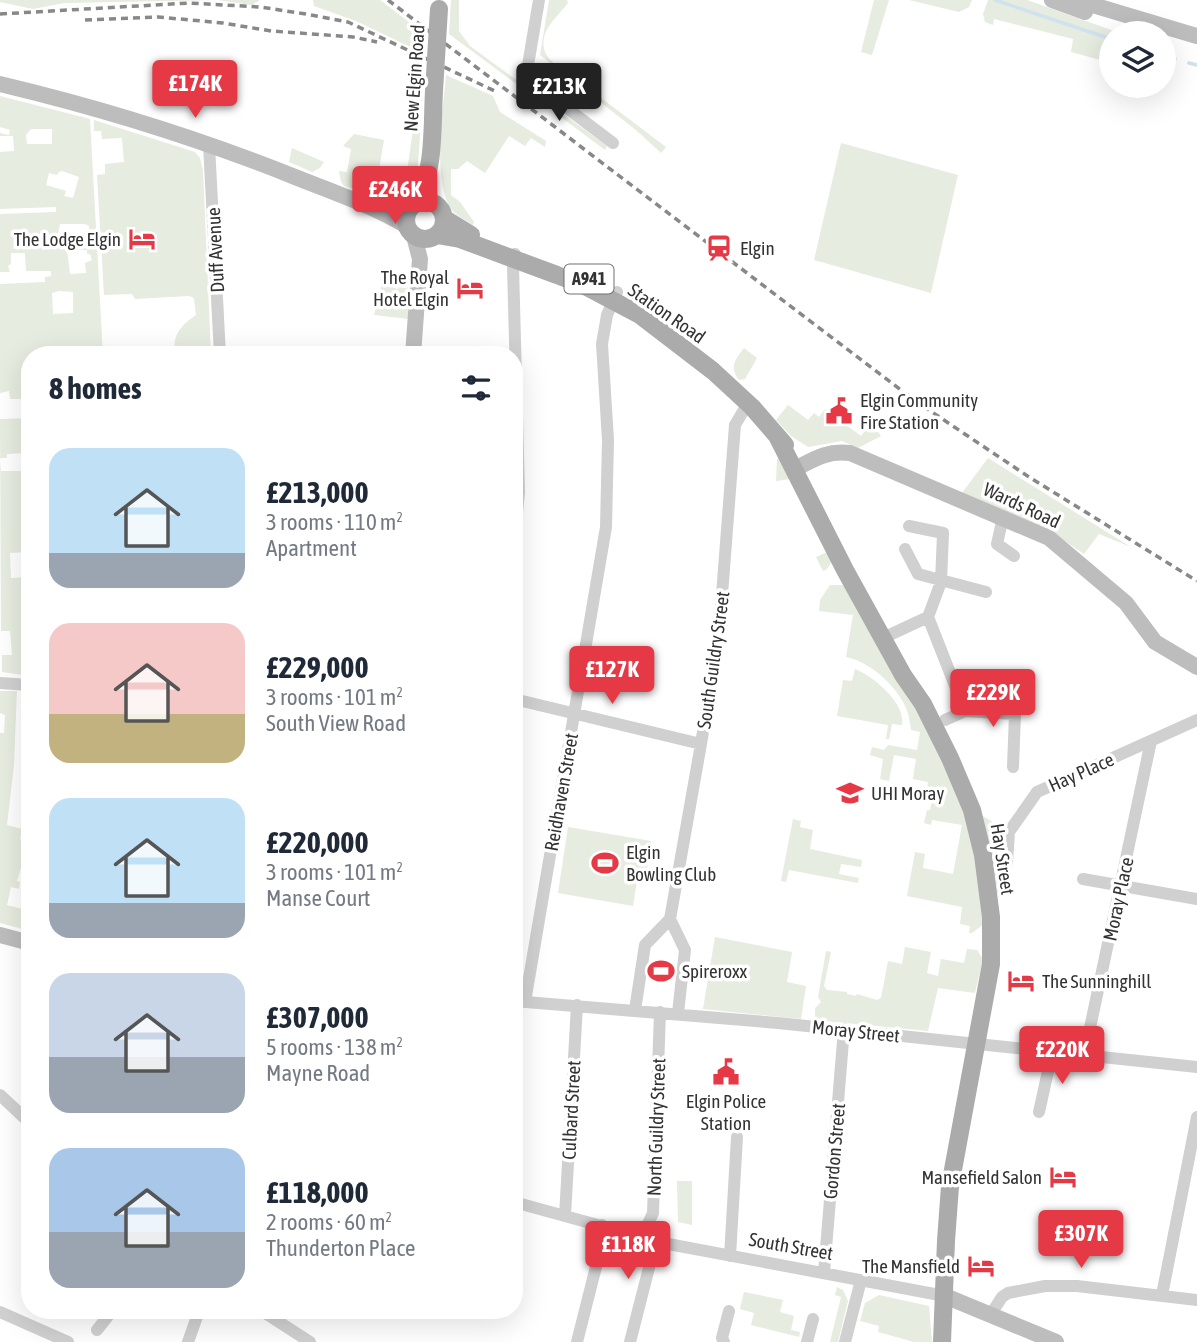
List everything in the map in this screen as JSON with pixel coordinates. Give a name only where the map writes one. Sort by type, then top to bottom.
[{"type":"main road","name":"New Elgin Road","points":[[429,159],[429,227],[406,217],[423,192],[429,159],[439,5]]},
{"type":"main road","name":"Station Road","points":[[415,204],[426,200],[429,227],[462,231],[579,284],[615,296],[713,371],[748,403],[777,436],[798,467]]},
{"type":"main road","name":"Hay Street","points":[[798,467],[845,570],[887,637],[950,758],[972,810],[983,855],[991,917],[992,952],[950,1186],[945,1296]]},
{"type":"main road","name":"A941","points":[[942,1342],[945,1296]]},
{"type":"street","points":[[539,0],[526,77],[613,143]]},
{"type":"street","points":[[1052,0],[1115,21]]},
{"type":"street","points":[[1076,0],[1197,36]]},
{"type":"street","points":[[1176,41],[1197,47]]},
{"type":"street","points":[[0,84],[110,111],[429,227],[420,259],[414,346]]},
{"type":"street","name":"Duff Avenue","points":[[209,145],[220,346]]},
{"type":"street","points":[[374,208],[401,208],[415,204]]},
{"type":"street","points":[[515,255],[517,346]]},
{"type":"street","name":"Reidhaven Street","points":[[523,985],[606,527],[608,440],[602,344],[604,325],[615,296]]},
{"type":"street","name":"South Guildry Street","points":[[635,1010],[645,945],[670,919],[719,635],[735,425],[748,403]]},
{"type":"street","name":"Wards Road","points":[[798,467],[822,454],[838,451],[850,453],[1049,538],[1126,603],[1155,642],[1197,667]]},
{"type":"street","points":[[1003,517],[997,544],[1014,556]]},
{"type":"street","points":[[909,526],[943,533],[941,582],[928,617],[965,711]]},
{"type":"street","points":[[905,549],[918,575],[986,592]]},
{"type":"street","points":[[887,637],[928,617]]},
{"type":"street","points":[[0,684],[21,685]]},
{"type":"street","points":[[523,701],[701,744]]},
{"type":"street","points":[[945,720],[965,711],[1015,714],[1013,767]]},
{"type":"street","name":"Hay Place","points":[[1007,862],[1009,832],[1037,792],[1197,720]]},
{"type":"street","name":"Moray Place","points":[[1084,1056],[1151,741]]},
{"type":"street","points":[[1083,880],[1197,899]]},
{"type":"street","points":[[670,919],[685,952],[678,1013]]},
{"type":"street","points":[[0,935],[21,941]]},
{"type":"street","points":[[656,936],[682,942]]},
{"type":"street","name":"Moray Street","points":[[523,1001],[844,1029],[1197,1067]]},
{"type":"street","name":"Culbard Street","points":[[565,1216],[577,1006]]},
{"type":"street","name":"North Guildry Street","points":[[636,1236],[648,1226],[653,1213],[660,1012]]},
{"type":"street","name":"Gordon Street","points":[[824,1273],[844,1029]]},
{"type":"street","points":[[1039,1112],[1052,1053]]},
{"type":"street","points":[[0,1095],[21,1115]]},
{"type":"street","points":[[1162,1295],[1197,1117]]},
{"type":"street","points":[[730,1256],[737,1137]]},
{"type":"street","name":"South Street","points":[[523,1204],[663,1243],[945,1296],[1056,1342]]},
{"type":"street","points":[[577,1342],[604,1235],[602,1225]]},
{"type":"street","points":[[630,1342],[652,1256],[663,1243]]},
{"type":"street","points":[[845,1342],[860,1280]]},
{"type":"street","points":[[991,1314],[1002,1297],[1031,1287],[1077,1286],[1197,1300]]},
{"type":"street","points":[[724,1342],[722,1338],[729,1311]]},
{"type":"street","points":[[0,1312],[68,1342]]},
{"type":"street","points":[[97,1331],[106,1319]]},
{"type":"street","points":[[187,1342],[196,1319]]},
{"type":"street","points":[[283,1319],[310,1342]]},
{"type":"street","points":[[807,1342],[813,1319]]},
{"type":"shaded area","points":[[0,0],[218,0],[64,3],[33,9]]},
{"type":"shaded area","points":[[218,0],[259,0],[259,1],[251,5]]},
{"type":"shaded area","points":[[313,0],[380,0],[426,35],[425,54],[356,21],[314,6]]},
{"type":"shaded area","points":[[451,0],[459,0],[459,31],[470,46],[607,146],[605,150],[449,34]]},
{"type":"shaded area","points":[[549,0],[567,0],[568,3],[545,34],[543,43],[548,57],[558,66],[580,73],[576,79],[666,147],[661,153],[636,130],[540,55]]},
{"type":"shaded area","points":[[874,0],[889,0],[872,55],[861,52]]},
{"type":"shaded area","points":[[909,0],[972,0],[969,7],[959,12]]},
{"type":"shaded area","points":[[988,0],[1027,0],[1099,26],[1099,60],[1071,52],[1073,39],[994,19],[993,25],[985,22],[983,14]]},
{"type":"shaded area","points":[[446,75],[493,96],[500,112],[546,141],[545,147],[531,138],[525,146],[509,136],[485,173],[467,161],[458,169],[451,169],[451,195],[460,202],[474,222],[473,225],[451,209],[442,181],[440,144]]},
{"type":"shaded area","points":[[416,88],[423,89],[417,180],[409,194],[393,199],[395,193],[404,194]]},
{"type":"shaded area","points":[[0,96],[90,119],[103,346],[21,346],[21,399],[10,399],[9,391],[0,393],[0,284],[45,282],[45,277],[51,276],[51,271],[26,271],[25,253],[11,253],[11,264],[8,266],[10,272],[0,272],[0,214],[56,212],[56,207],[0,209],[0,152],[14,151],[13,136],[0,136],[0,133],[9,135],[10,130],[0,127]],"holes":[[[31,129],[52,129],[52,144],[27,144],[26,135]],[[62,171],[79,177],[73,198],[64,196],[66,191],[46,185],[49,173],[57,175]],[[60,224],[85,224],[89,229],[93,229],[93,236],[61,237],[58,234]],[[67,250],[87,250],[92,260],[85,263],[86,273],[70,274]],[[73,292],[73,313],[53,314],[52,293]]]},
{"type":"shaded area","points":[[94,120],[195,152],[200,158],[203,170],[211,346],[175,346],[178,332],[196,315],[194,298],[135,299],[132,294],[104,295],[97,175],[105,174],[105,164],[124,162],[122,138],[102,139],[101,131],[94,131]]},
{"type":"shaded area","points":[[354,134],[384,140],[376,187],[384,189],[383,196],[344,186],[341,182],[339,171],[347,172],[351,149],[343,146]]},
{"type":"shaded area","points":[[841,143],[958,175],[931,293],[814,260]]},
{"type":"shaded area","points":[[292,148],[324,162],[312,172],[289,162]]},
{"type":"shaded area","points":[[382,283],[397,289],[410,289],[408,319],[374,315]]},
{"type":"shaded area","points":[[744,348],[757,358],[745,379],[739,380],[734,364]]},
{"type":"shaded area","points":[[788,405],[808,420],[814,413],[819,417],[825,409],[861,436],[866,429],[878,432],[881,436],[858,448],[842,441],[808,447],[791,436],[776,420]]},
{"type":"shaded area","points":[[21,418],[21,453],[7,454],[7,458],[0,458],[0,419]]},
{"type":"shaded area","points":[[988,458],[1131,547],[1099,534],[1084,554],[1056,535],[962,493]]},
{"type":"shaded area","points":[[777,459],[783,460],[833,560],[823,571],[816,557],[827,552],[791,479],[776,481]]},
{"type":"shaded area","points":[[0,461],[1,471],[21,471],[21,552],[10,553],[11,578],[21,577],[21,675],[2,672],[2,655],[12,655],[10,631],[1,631]]},
{"type":"shaded area","points":[[830,585],[847,585],[927,728],[964,810],[977,859],[985,923],[972,933],[969,933],[970,926],[960,924],[962,907],[907,896],[915,852],[925,854],[923,868],[953,874],[962,825],[932,820],[931,825],[924,823],[934,790],[927,789],[928,782],[913,779],[916,759],[894,755],[889,781],[880,779],[883,759],[870,755],[872,747],[884,750],[888,745],[917,750],[920,732],[911,730],[906,708],[889,683],[873,669],[846,657],[853,615],[819,611],[820,600]]},
{"type":"shaded area","points":[[855,669],[887,691],[899,708],[902,725],[892,724],[889,739],[886,739],[888,725],[837,716],[843,680],[852,681]]},
{"type":"shaded area","points":[[0,691],[17,691],[14,765],[7,825],[21,829],[21,868],[17,881],[20,882],[19,889],[11,887],[7,905],[21,909],[21,929],[0,923],[0,733],[4,733],[5,715],[0,713]]},
{"type":"shaded area","points":[[973,810],[1009,832],[1007,862],[991,917]]},
{"type":"shaded area","points":[[793,819],[801,821],[800,827],[813,830],[810,849],[862,860],[861,867],[841,864],[839,874],[859,878],[858,883],[789,870],[786,882],[781,881]]},
{"type":"shaded area","name":"Elgin Bowling Club","points":[[568,827],[651,841],[647,869],[639,868],[633,906],[558,893]]},
{"type":"shaded area","points":[[715,937],[792,952],[787,982],[806,986],[801,1019],[703,1009]]},
{"type":"shaded area","points":[[905,947],[931,952],[927,973],[938,976],[941,959],[964,963],[967,949],[977,950],[983,959],[975,993],[938,988],[928,1031],[815,1020],[815,1008],[821,1002],[818,997],[826,951],[831,952],[824,986],[827,990],[877,1000],[881,998],[888,961],[902,964]]},
{"type":"shaded area","points":[[677,1181],[692,1181],[692,1225],[678,1222]]},
{"type":"shaded area","points":[[837,1287],[843,1290],[848,1301],[838,1342],[830,1342],[841,1297],[835,1295]]},
{"type":"shaded area","points":[[744,1292],[783,1300],[780,1312],[794,1316],[791,1330],[800,1332],[799,1337],[751,1325],[754,1313],[740,1309]]},
{"type":"shaded area","points":[[879,1295],[929,1306],[932,1342],[914,1342],[878,1332],[879,1326],[860,1321],[865,1303]]},
{"type":"waterway","points":[[995,0],[1099,35]]},
{"type":"waterway","points":[[1189,63],[1197,65]]},
{"type":"railway","points":[[388,0],[914,400],[1029,477],[1197,581]]},
{"type":"railway","points":[[0,14],[189,3],[260,7],[306,14],[348,22],[497,92]]},
{"type":"railway","points":[[85,20],[158,17],[271,31],[353,37],[377,42]]},
{"type":"place","name":"The Lodge Elgin","points":[[142,239]]},
{"type":"place","name":"Elgin","points":[[719,248]]},
{"type":"place","name":"The Royal Hotel Elgin","points":[[470,288]]},
{"type":"place","name":"Elgin Community Fire Station","points":[[839,411]]},
{"type":"place","name":"UHI Moray","points":[[850,793]]},
{"type":"place","name":"Elgin Bowling Club","points":[[605,863]]},
{"type":"place","name":"Spireroxx","points":[[661,971]]},
{"type":"place","name":"The Sunninghill","points":[[1021,981]]},
{"type":"place","name":"Elgin Police Station","points":[[726,1072]]},
{"type":"place","name":"Mansefield Salon","points":[[1063,1177]]},
{"type":"place","name":"The Mansfield","points":[[981,1266]]}]
